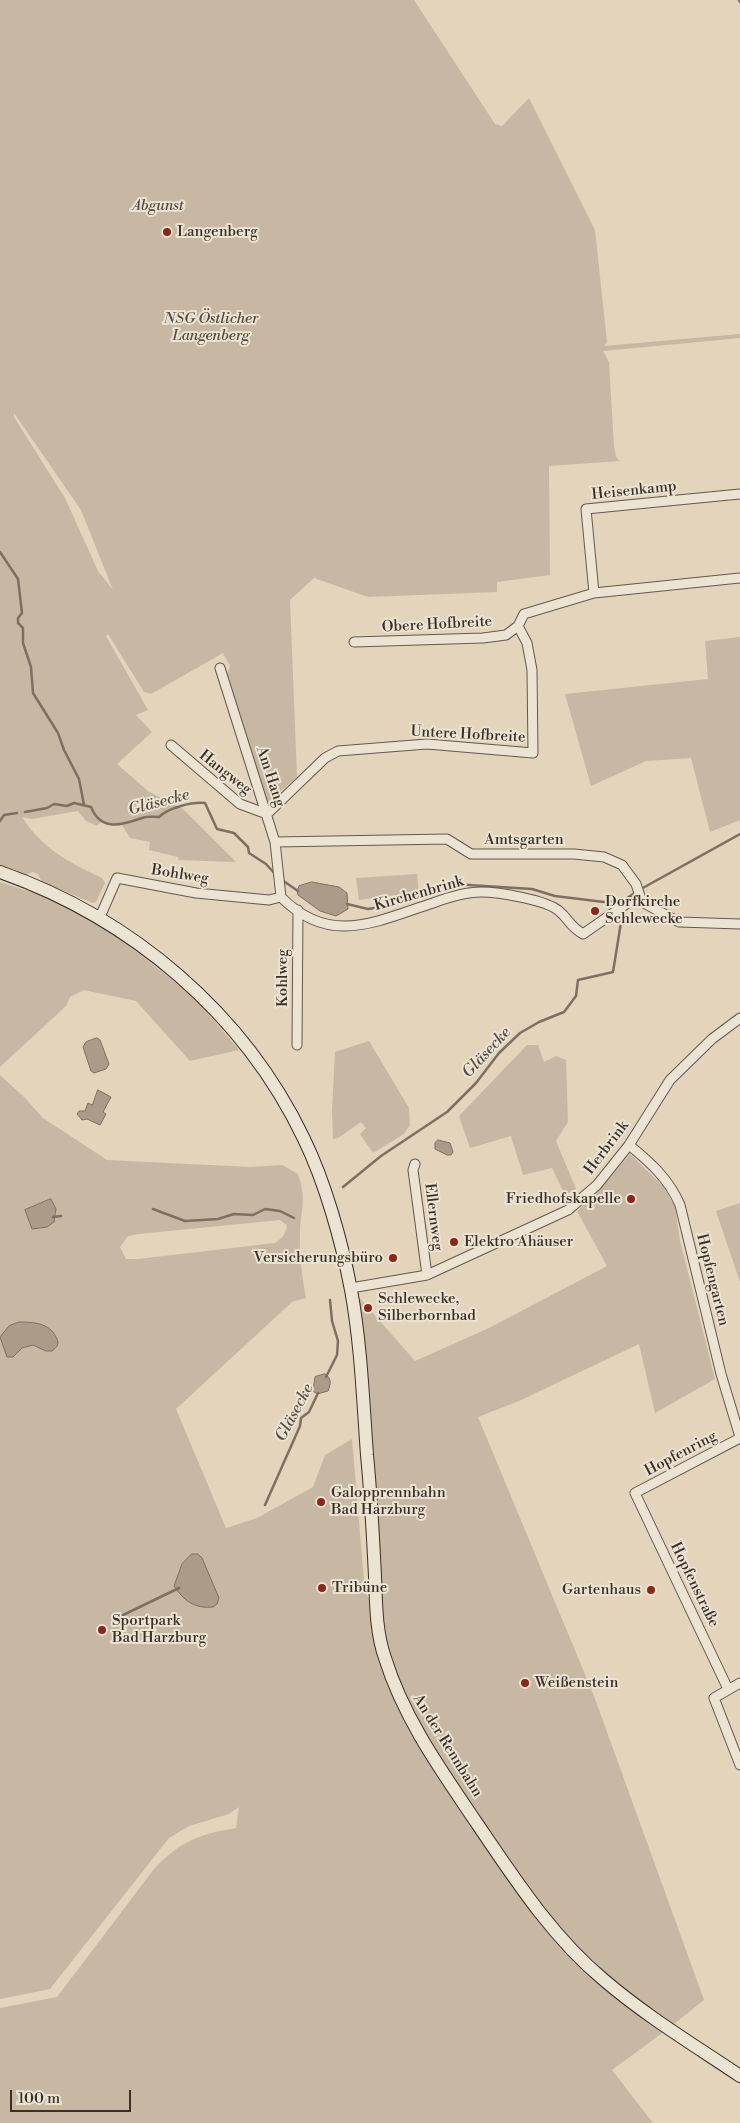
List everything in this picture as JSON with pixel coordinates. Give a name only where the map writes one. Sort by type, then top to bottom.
[{"type":"main road","name":"An der Rennbahn","points":[[0,872],[45,889],[100,917],[162,961],[194,989],[246,1046],[291,1112],[316,1166],[341,1246],[351,1288],[370,1480],[377,1612],[383,1653],[398,1697],[418,1734],[492,1845],[570,1949],[604,1980],[640,2008],[740,2076]]},
{"type":"street","name":"Heisenkamp","points":[[594,593],[586,510],[740,494]]},
{"type":"street","points":[[518,626],[524,614],[594,593],[740,578]]},
{"type":"street","name":"Obere Hofbreite","points":[[354,642],[483,638],[506,635],[518,626]]},
{"type":"street","name":"Untere Hofbreite","points":[[267,814],[325,758],[338,751],[426,744],[533,753],[532,670],[527,643],[518,626]]},
{"type":"street","name":"Am Hang","points":[[220,668],[275,842],[281,896]]},
{"type":"street","name":"Hangweg","points":[[171,745],[240,804],[267,814]]},
{"type":"street","name":"Amtsgarten","points":[[275,842],[447,839],[471,854],[574,854],[604,857],[622,865],[636,884],[641,898]]},
{"type":"street","name":"Bohlweg","points":[[100,917],[117,878],[196,893],[269,900],[281,896]]},
{"type":"street","name":"Kirchenbrink","points":[[281,896],[298,910],[326,925],[345,927],[391,918],[461,894],[482,892],[541,901],[558,910],[571,927],[584,934],[620,907],[641,898],[679,922],[740,924]]},
{"type":"street","name":"Kohlweg","points":[[297,1045],[298,910]]},
{"type":"street","name":"Herbrink","points":[[351,1288],[427,1275],[568,1210],[597,1185],[629,1145],[670,1080],[712,1040],[740,1018]]},
{"type":"street","name":"Hopfengarten","points":[[629,1145],[660,1173],[672,1188],[680,1206],[720,1374],[740,1438]]},
{"type":"street","name":"Ellernweg","points":[[415,1164],[413,1170],[427,1275]]},
{"type":"street","name":"Hopfenring","points":[[635,1493],[740,1438]]},
{"type":"street","name":"Hopfenstraße","points":[[635,1493],[728,1689]]},
{"type":"street","points":[[740,1683],[714,1698],[740,1765]]},
{"type":"green space","name":"NSG Östlicher Langenberg","points":[[0,0],[414,0],[495,124],[502,126],[529,98],[595,230],[607,342],[604,346],[740,334],[740,338],[603,351],[609,362],[614,447],[616,457],[620,461],[549,466],[550,575],[497,582],[497,592],[368,597],[314,578],[290,600],[297,777],[266,804],[226,677],[230,666],[223,653],[151,694],[144,692],[108,634],[106,636],[148,710],[136,715],[152,732],[117,764],[148,791],[183,809],[236,862],[179,860],[178,857],[149,850],[150,842],[130,838],[122,825],[101,822],[97,826],[86,821],[78,811],[32,819],[22,817],[39,838],[57,854],[102,878],[105,883],[96,902],[93,903],[42,882],[38,874],[33,872],[25,875],[0,866]],"holes":[[[14,413],[81,510],[113,590],[98,571],[65,498],[14,417]]]},
{"type":"green space","points":[[740,637],[740,820],[710,832],[691,758],[646,761],[591,786],[565,694],[708,679],[705,641]]},
{"type":"green space","points":[[417,874],[419,894],[359,900],[356,878]]},
{"type":"green space","points":[[0,882],[49,898],[100,923],[194,997],[239,1050],[190,1061],[136,1001],[84,990],[70,997],[66,1006],[0,1067]]},
{"type":"green space","points":[[369,1041],[409,1108],[410,1125],[404,1134],[373,1153],[360,1134],[366,1128],[361,1122],[338,1138],[333,1139],[332,1110],[335,1052]]},
{"type":"green space","points":[[527,1045],[538,1045],[544,1062],[556,1056],[566,1060],[568,1122],[556,1141],[576,1189],[565,1195],[552,1168],[523,1175],[511,1136],[470,1148],[459,1116]]},
{"type":"green space","points":[[0,1075],[43,1118],[107,1160],[251,1167],[282,1165],[298,1174],[303,1197],[300,1249],[306,1298],[292,1302],[176,1409],[226,1528],[257,1518],[313,1487],[325,1455],[352,1439],[365,1592],[376,1610],[351,1288],[415,1361],[489,1328],[607,1266],[577,1211],[595,1195],[630,1154],[663,1186],[675,1207],[680,1241],[715,1379],[655,1413],[639,1344],[519,1401],[478,1417],[594,1696],[704,2000],[612,2070],[653,2123],[0,2123],[0,2008],[57,1997],[154,1869],[164,1859],[191,1840],[236,1828],[239,1807],[229,1814],[189,1826],[169,1838],[50,1989],[0,1999]],"holes":[[[280,1220],[287,1225],[283,1236],[275,1243],[138,1259],[126,1259],[120,1247],[128,1236],[139,1234]]]},
{"type":"green space","points":[[740,1203],[740,1282],[716,1211]]},
{"type":"shaded area","points":[[312,882],[339,887],[347,893],[348,909],[336,916],[320,911],[298,895],[299,886]]},
{"type":"shaded area","points":[[97,1038],[100,1040],[109,1064],[106,1069],[94,1073],[91,1071],[83,1047],[86,1042]]},
{"type":"shaded area","points":[[98,1090],[111,1097],[103,1112],[106,1114],[100,1125],[87,1119],[82,1120],[77,1114],[79,1111],[85,1111],[88,1103],[92,1105]]},
{"type":"shaded area","points":[[438,1140],[450,1143],[453,1152],[451,1155],[435,1149],[435,1143]]},
{"type":"shaded area","points":[[51,1199],[56,1209],[54,1222],[47,1227],[32,1229],[25,1210]]},
{"type":"shaded area","points":[[19,1322],[45,1326],[53,1332],[57,1339],[57,1347],[52,1351],[46,1351],[33,1345],[22,1348],[13,1357],[7,1357],[0,1337],[9,1326]]},
{"type":"shaded area","points":[[325,1374],[330,1381],[328,1391],[317,1394],[313,1391],[315,1377]]},
{"type":"shaded area","points":[[192,1554],[198,1554],[202,1558],[219,1598],[217,1604],[213,1607],[201,1607],[190,1603],[174,1586],[182,1564]]},
{"type":"waterway","points":[[0,552],[18,579],[22,613],[18,618],[18,623],[23,628],[23,643],[31,667],[33,693],[58,733],[64,750],[79,779],[84,805]]},
{"type":"waterway","name":"Gläsecke","points":[[25,812],[47,808],[54,804],[67,806],[74,803],[91,807],[95,815],[106,823],[120,824],[146,817],[159,817],[174,808],[205,803],[217,829],[234,833],[248,847],[249,853],[266,864],[276,875]]},
{"type":"waterway","name":"Gläsecke","points":[[0,821],[4,815],[17,813]]},
{"type":"waterway","name":"Gläsecke","points":[[641,889],[740,834]]},
{"type":"waterway","name":"Gläsecke","points":[[282,880],[298,891]]},
{"type":"waterway","name":"Gläsecke","points":[[396,902],[426,890],[453,884],[532,889],[555,896],[604,902],[623,901],[636,892]]},
{"type":"waterway","name":"Gläsecke","points":[[347,904],[368,909],[387,906]]},
{"type":"waterway","name":"Gläsecke","points":[[343,1187],[381,1156],[447,1112],[476,1083],[499,1053],[520,1033],[539,1022],[564,1012],[576,996],[578,980],[613,972],[623,910]]},
{"type":"waterway","points":[[153,1209],[185,1221],[218,1219],[234,1214],[253,1215],[265,1209],[280,1211],[294,1218]]},
{"type":"waterway","points":[[53,1217],[61,1216]]},
{"type":"waterway","name":"Gläsecke","points":[[326,1377],[337,1355],[338,1341],[332,1321],[330,1300]]},
{"type":"waterway","name":"Gläsecke","points":[[265,1505],[300,1426],[301,1418],[309,1412],[318,1393]]},
{"type":"waterway","name":"Gläsecke","points":[[119,1617],[179,1588]]},
{"type":"place","name":"Langenberg","points":[[167,232]]},
{"type":"place","name":"Dorfkirche Schlewecke","points":[[595,911]]},
{"type":"place","name":"Friedhofskapelle","points":[[631,1199]]},
{"type":"place","name":"Elektro Ahäuser","points":[[454,1242]]},
{"type":"place","name":"Versicherungsbüro","points":[[393,1258]]},
{"type":"place","name":"Schlewecke, Silberbornbad","points":[[368,1308]]},
{"type":"place","name":"Galopprennbahn Bad Harzburg","points":[[321,1502]]},
{"type":"place","name":"Tribüne","points":[[322,1588]]},
{"type":"place","name":"Gartenhaus","points":[[651,1590]]},
{"type":"place","name":"Sportpark Bad Harzburg","points":[[102,1630]]},
{"type":"place","name":"Weißenstein","points":[[525,1683]]},
{"type":"park label","name":"Abgunst","points":[[158,206]]}]
